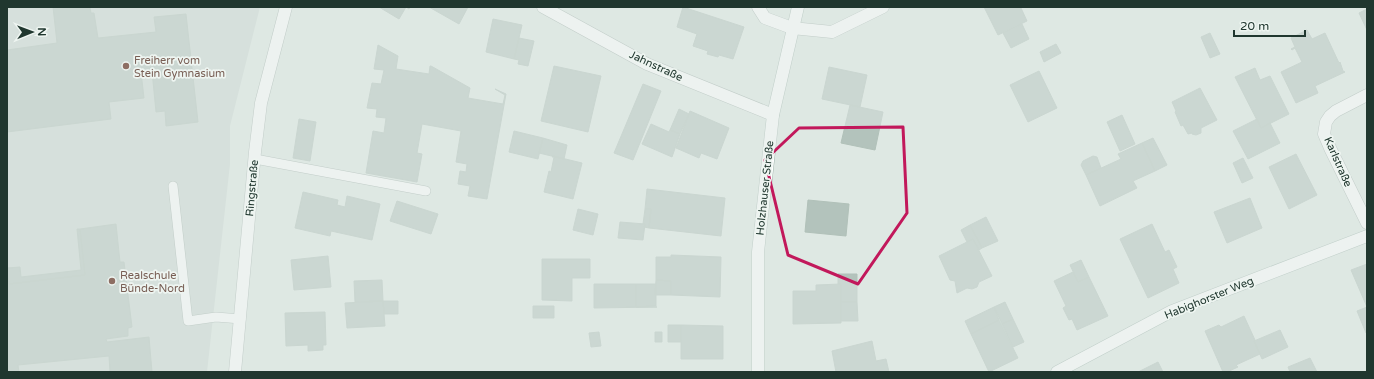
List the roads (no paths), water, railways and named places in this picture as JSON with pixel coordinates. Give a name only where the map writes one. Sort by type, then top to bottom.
[{"type":"street","name":"Ringstraße","points":[[235,372],[255,159],[262,104],[286,7]]},
{"type":"street","name":"Jahnstraße","points":[[543,7],[647,64],[773,116]]},
{"type":"street","points":[[758,7],[765,18],[792,28],[832,32],[883,7]]},
{"type":"street","name":"Holzhauser Straße","points":[[758,372],[758,252],[773,116],[798,7]]},
{"type":"street","name":"Karlstraße","points":[[1367,95],[1336,111],[1330,116],[1326,122],[1324,134],[1367,223]]},
{"type":"street","name":"Habighorster Weg","points":[[1057,372],[1172,311],[1367,236]]},
{"type":"lane","points":[[255,159],[426,191]]},
{"type":"lane","points":[[173,186],[188,321],[216,317],[241,318]]},
{"type":"place","name":"Freiherr vom Stein Gymnasium","points":[[126,66]]},
{"type":"place","name":"Realschule Bünde-Nord","points":[[112,281]]}]
